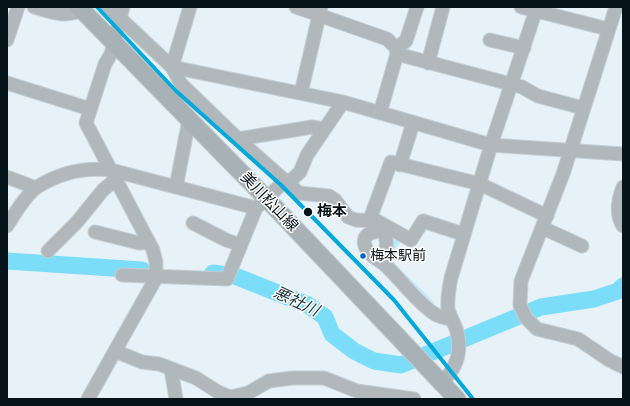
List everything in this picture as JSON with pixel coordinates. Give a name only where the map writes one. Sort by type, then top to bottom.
[{"type":"main road","name":"美川松山線","points":[[80,8],[189,120],[261,203],[448,393]]},
{"type":"street","points":[[7,40],[18,7]]},
{"type":"street","points":[[34,7],[64,15],[71,14],[80,8]]},
{"type":"street","points":[[108,7],[122,12],[172,67],[180,84],[238,139],[299,193],[329,196],[335,200],[348,216],[356,220],[370,220],[388,226],[411,240],[423,221],[463,234]]},
{"type":"street","points":[[172,67],[190,7]]},
{"type":"street","points":[[296,7],[320,11],[387,39],[397,51],[428,63],[522,87],[538,96],[583,108]]},
{"type":"street","points":[[380,113],[397,51],[406,41],[417,7]]},
{"type":"street","points":[[428,63],[443,7]]},
{"type":"street","points":[[521,7],[537,9],[608,29]]},
{"type":"street","points":[[616,7],[563,174],[521,281],[520,305],[526,318],[536,329],[578,339],[609,360],[623,367]]},
{"type":"street","points":[[448,393],[459,350],[454,325],[448,310],[448,293],[463,234],[511,84],[537,9]]},
{"type":"street","points":[[300,92],[320,11]]},
{"type":"street","points":[[88,399],[156,272],[149,242],[86,123],[114,43],[122,12]]},
{"type":"street","points":[[490,40],[524,48]]},
{"type":"street","points":[[172,67],[343,102],[492,145],[623,154]]},
{"type":"street","points":[[7,82],[90,109]]},
{"type":"street","points":[[122,275],[156,272],[227,279],[261,203],[300,172],[307,155],[343,102]]},
{"type":"street","points":[[176,187],[189,120]]},
{"type":"street","points":[[400,165],[412,123]]},
{"type":"street","points":[[238,139],[312,127],[324,129]]},
{"type":"street","points":[[370,220],[391,162],[480,184],[545,222],[582,246]]},
{"type":"street","points":[[7,226],[36,188],[65,174],[94,168],[113,175],[261,203]]},
{"type":"street","points":[[48,251],[77,222],[104,190],[113,175]]},
{"type":"street","points":[[7,177],[36,188]]},
{"type":"street","points":[[623,187],[618,210],[620,222],[623,226]]},
{"type":"street","points":[[193,223],[226,240],[241,245]]},
{"type":"street","points":[[95,232],[139,243],[149,242]]},
{"type":"street","points":[[384,264],[435,314],[454,325]]},
{"type":"street","points":[[115,351],[142,362],[159,364],[196,378],[230,397],[248,393],[269,381],[292,378],[324,378],[366,396],[414,399]]},
{"type":"street","points":[[171,369],[176,399]]},
{"type":"shaded area","points":[[386,228],[404,239],[398,245],[390,259],[436,304],[427,298],[390,260]]},
{"type":"waterway","name":"悪社川","points":[[7,261],[142,270]]},
{"type":"waterway","name":"悪社川","points":[[213,273],[235,276],[308,305],[325,317],[332,334],[354,351],[374,361],[401,365],[541,307],[594,299],[618,291],[623,286]]},
{"type":"transit line","points":[[97,7],[176,91],[281,185],[394,300],[473,399]]},
{"type":"place","name":"梅本","points":[[308,212]]},
{"type":"place","name":"梅本駅前","points":[[363,256]]}]
